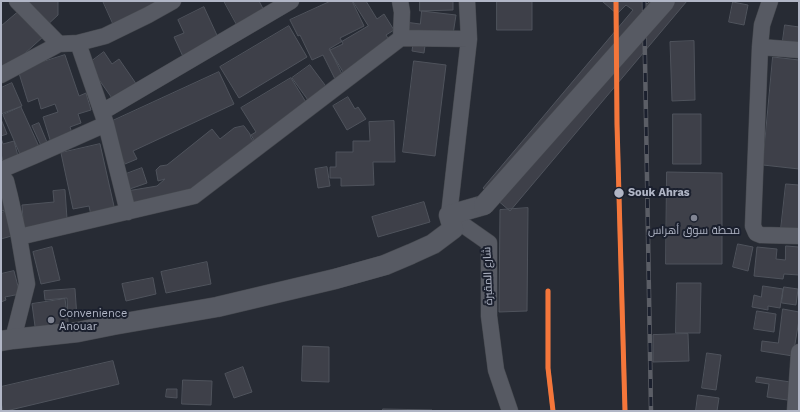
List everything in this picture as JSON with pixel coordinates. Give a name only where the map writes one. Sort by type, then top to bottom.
[{"type":"street","points":[[17,1],[59,44]]},
{"type":"street","points":[[1,75],[59,44],[78,43],[105,36],[148,16],[173,1]]},
{"type":"street","points":[[1,170],[34,156],[104,118],[291,1]]},
{"type":"street","points":[[400,1],[402,12],[401,38]]},
{"type":"street","points":[[1,174],[6,180],[20,237],[27,284],[7,340],[78,332],[217,307],[335,279],[385,265],[433,244],[453,229],[449,215],[469,39],[467,1]]},
{"type":"street","points":[[449,215],[484,205],[665,1]]},
{"type":"street","points":[[770,1],[762,25],[760,47],[753,226],[756,232],[761,235],[799,236]]},
{"type":"street","points":[[20,237],[194,196],[401,38],[469,39]]},
{"type":"street","points":[[78,43],[104,118],[128,212]]},
{"type":"street","points":[[760,47],[799,50]]},
{"type":"street","name":"شارع المقبرة","points":[[449,215],[489,243],[489,316],[496,370],[510,411]]},
{"type":"street","points":[[795,411],[799,352]]},
{"type":"building","points":[[17,1],[58,1],[58,15],[44,28],[44,36],[1,75],[1,26],[21,9]]},
{"type":"building","points":[[103,1],[179,1],[116,30]]},
{"type":"building","points":[[224,1],[259,1],[268,18],[241,32]]},
{"type":"building","points":[[331,1],[352,1],[364,26],[340,38],[343,44],[330,50],[345,80],[337,83],[323,55],[312,60],[300,35],[298,36],[290,20]]},
{"type":"building","points":[[353,1],[366,1],[377,19],[384,14],[394,30],[386,35],[394,48],[348,80],[329,49],[368,26]]},
{"type":"building","points":[[420,1],[453,1],[453,10],[420,11]]},
{"type":"building","points":[[497,1],[532,1],[532,30],[497,30]]},
{"type":"building","points":[[644,1],[647,4],[650,1],[687,1],[510,211],[483,188],[633,10],[626,5],[617,14],[603,2]]},
{"type":"building","points":[[733,2],[748,5],[744,25],[729,22]]},
{"type":"building","points":[[204,7],[221,44],[185,61],[174,37],[184,33],[178,20]]},
{"type":"building","points":[[422,11],[456,15],[452,41],[426,38],[424,53],[412,51],[414,36],[403,34],[405,22],[420,24]]},
{"type":"building","points":[[785,25],[799,27],[799,57],[781,55]]},
{"type":"building","points":[[289,26],[307,57],[239,98],[220,67]]},
{"type":"building","points":[[694,41],[695,100],[672,101],[670,42]]},
{"type":"building","points":[[104,52],[112,64],[119,59],[137,85],[114,101],[88,64]]},
{"type":"building","points":[[65,55],[79,96],[86,93],[91,110],[78,114],[81,123],[70,127],[73,136],[51,143],[43,117],[58,112],[55,104],[41,109],[38,98],[28,102],[18,70]]},
{"type":"building","points":[[773,57],[799,60],[799,169],[763,165]]},
{"type":"building","points":[[414,61],[446,65],[435,156],[403,152]]},
{"type":"building","points":[[310,65],[331,93],[313,107],[292,78]]},
{"type":"building","points":[[219,72],[234,104],[133,151],[137,159],[125,164],[106,124]]},
{"type":"building","points":[[291,78],[312,112],[257,145],[251,135],[256,132],[241,108]]},
{"type":"building","points":[[12,83],[22,106],[1,114],[1,88]]},
{"type":"building","points":[[348,97],[355,109],[358,107],[366,119],[347,130],[333,106]]},
{"type":"building","points":[[21,107],[41,151],[22,159],[3,115]]},
{"type":"building","points":[[673,114],[701,114],[701,164],[673,164]]},
{"type":"building","points":[[1,119],[7,134],[1,136]]},
{"type":"building","points":[[394,121],[395,162],[373,162],[374,185],[341,186],[341,178],[330,178],[330,167],[336,167],[336,152],[353,152],[353,141],[370,141],[369,122]]},
{"type":"building","points":[[39,123],[49,147],[43,150],[32,126]]},
{"type":"building","points":[[244,126],[257,146],[183,205],[129,204],[127,191],[157,186],[165,179],[158,181],[156,170],[160,166],[167,165],[212,129],[220,139],[234,128]]},
{"type":"building","points":[[1,138],[3,144],[14,141],[18,156],[3,161],[1,154]]},
{"type":"building","points":[[100,144],[116,215],[92,220],[89,206],[73,209],[61,153]]},
{"type":"building","points":[[327,167],[330,186],[318,188],[315,169]]},
{"type":"building","points":[[142,168],[147,183],[124,191],[118,177]]},
{"type":"building","name":"محطة سوق أهراس","points":[[667,172],[722,173],[722,264],[666,264]]},
{"type":"building","points":[[786,184],[799,185],[799,231],[781,229]]},
{"type":"building","points":[[65,190],[68,233],[24,236],[22,205],[54,202],[53,191]]},
{"type":"building","points":[[1,191],[10,209],[1,211]]},
{"type":"building","points":[[424,202],[430,222],[378,237],[372,217]]},
{"type":"building","points":[[528,208],[527,311],[499,312],[500,210]]},
{"type":"building","points":[[12,210],[15,235],[1,239],[1,213]]},
{"type":"building","points":[[738,244],[753,247],[748,271],[733,267]]},
{"type":"building","points":[[786,246],[799,247],[799,275],[784,274],[783,279],[754,276],[757,247],[777,249],[776,259],[785,260]]},
{"type":"building","points":[[52,247],[60,280],[41,284],[33,252]]},
{"type":"building","points":[[207,262],[211,284],[166,293],[161,272]]},
{"type":"building","points":[[14,271],[20,294],[5,297],[6,300],[1,302],[1,274]]},
{"type":"building","points":[[153,278],[156,294],[126,301],[122,284]]},
{"type":"building","points":[[677,283],[701,283],[700,333],[676,333]]},
{"type":"building","points":[[763,286],[783,289],[780,308],[768,306],[768,310],[752,307],[754,295],[761,297]]},
{"type":"building","points":[[784,287],[798,289],[796,305],[782,303]]},
{"type":"building","points":[[75,289],[77,318],[68,318],[67,298],[45,300],[44,291]]},
{"type":"building","name":"Convenience Anouar","points":[[65,299],[70,336],[37,341],[32,304]]},
{"type":"building","points":[[783,309],[799,312],[793,356],[761,351],[762,341],[778,343]]},
{"type":"building","points":[[757,311],[776,314],[774,332],[754,329]]},
{"type":"building","points":[[688,334],[689,361],[653,362],[653,335]]},
{"type":"building","points":[[303,346],[329,347],[329,382],[302,381]]},
{"type":"building","points":[[707,353],[721,355],[716,390],[702,388]]},
{"type":"building","points":[[113,361],[119,384],[3,411],[1,403],[1,387]]},
{"type":"building","points":[[243,367],[252,392],[234,398],[225,374]]},
{"type":"building","points":[[757,377],[797,383],[794,401],[767,397],[769,384],[756,382]]},
{"type":"building","points":[[183,380],[212,381],[211,405],[182,404]]},
{"type":"building","points":[[167,389],[177,389],[177,398],[166,397]]},
{"type":"building","points":[[698,395],[719,398],[717,411],[696,411]]},
{"type":"building","points":[[383,409],[432,410],[432,411],[383,411]]},
{"type":"railway","points":[[616,1],[617,124],[625,411]]},
{"type":"railway","points":[[644,1],[651,411]]},
{"type":"railway","points":[[548,291],[548,368],[553,411]]},
{"type":"transit line","points":[[616,1],[617,124],[625,411]]},
{"type":"transit line","points":[[548,291],[548,368],[553,411]]},
{"type":"place","name":"Souk Ahras","points":[[619,193]]},
{"type":"place","name":"محطة سوق أهراس","points":[[694,218]]},
{"type":"place","name":"Convenience Anouar","points":[[51,320]]}]
